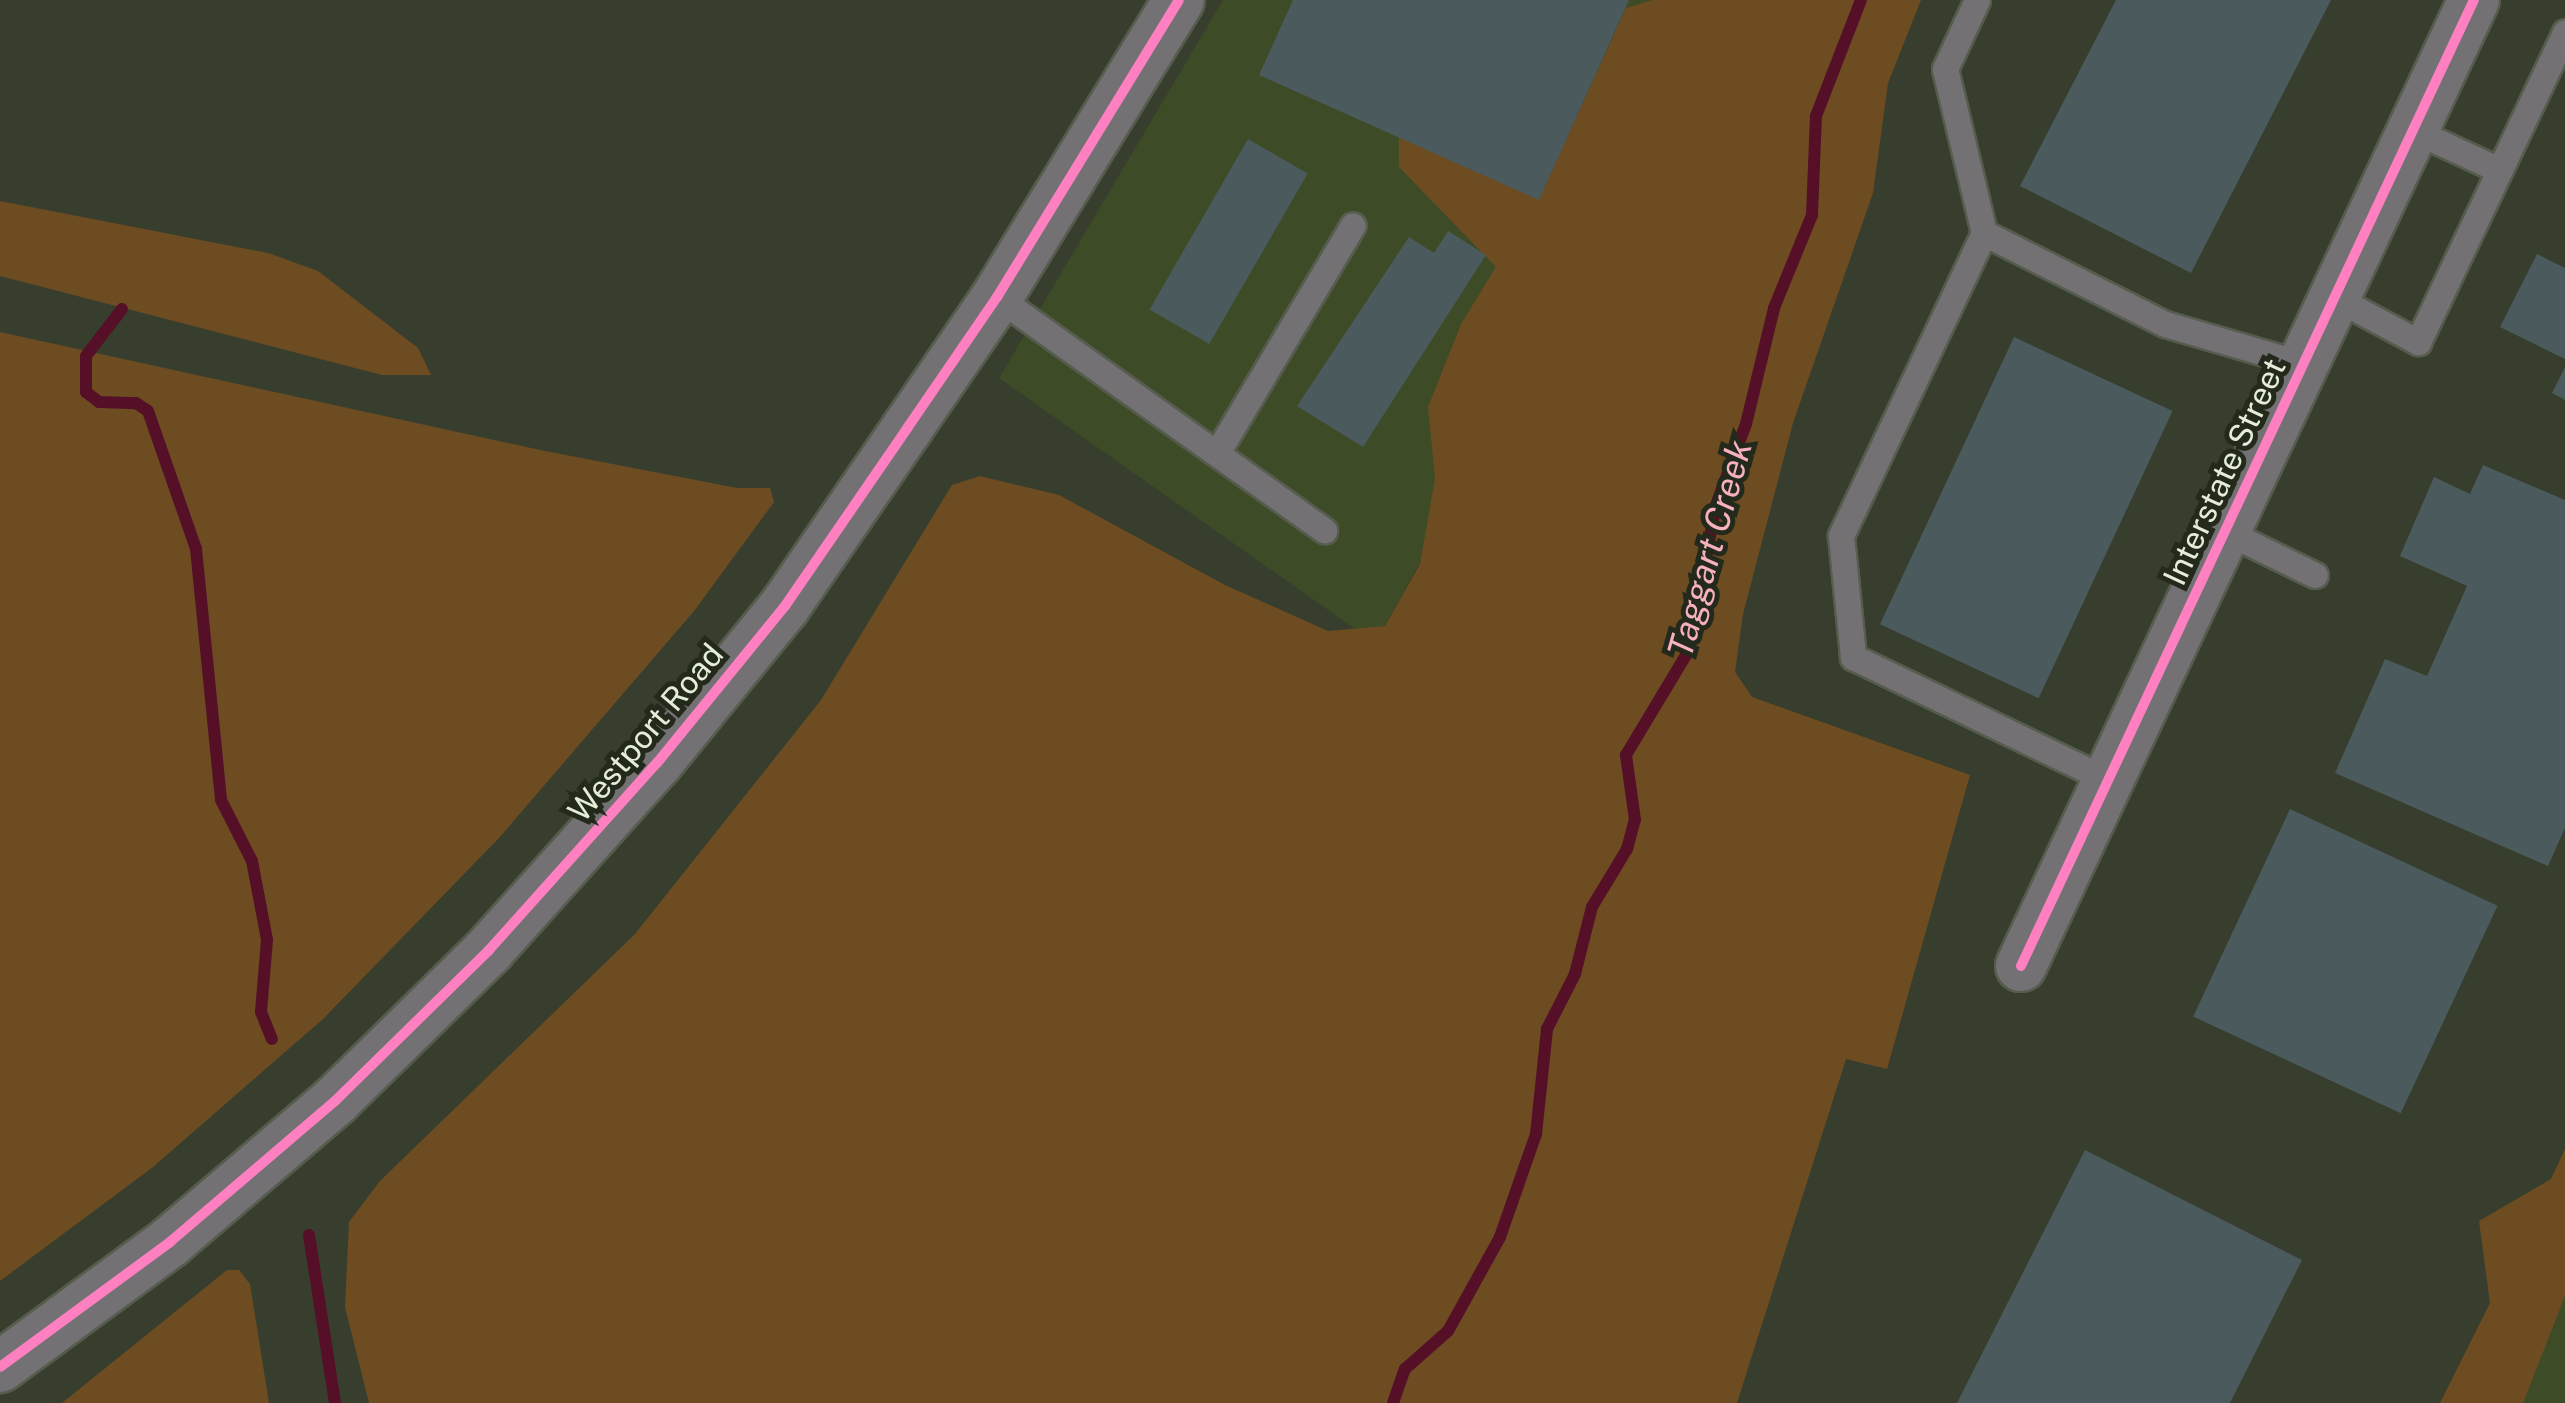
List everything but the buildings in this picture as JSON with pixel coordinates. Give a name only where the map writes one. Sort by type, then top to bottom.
[{"type":"street","name":"Westport Road","points":[[0,1367],[185,1230],[335,1101],[489,950],[658,763],[784,606],[997,297],[1180,0]]},
{"type":"street","name":"Interstate Street","points":[[2021,966],[2474,0]]},
{"type":"lane","points":[[1978,0],[1944,70],[1984,233],[1841,536],[1853,656],[2108,780]]},
{"type":"lane","points":[[2332,296],[2418,342],[2565,32]]},
{"type":"lane","points":[[2412,130],[2499,170]]},
{"type":"lane","points":[[1217,453],[1353,225]]},
{"type":"lane","points":[[1984,233],[2165,324],[2303,364]]},
{"type":"lane","points":[[997,297],[1324,530]]},
{"type":"lane","points":[[2224,531],[2315,574]]},
{"type":"shaded area","points":[[1223,0],[1735,0],[1375,643],[999,378]]},
{"type":"shaded area","points":[[1652,0],[1921,0],[1888,83],[1873,193],[1793,423],[1743,614],[1735,672],[1752,697],[1970,775],[1887,1069],[1846,1059],[1737,1403],[369,1403],[345,1307],[349,1222],[380,1181],[635,934],[821,700],[952,485],[980,476],[1059,495],[1225,585],[1328,631],[1385,626],[1420,564],[1435,478],[1428,407],[1461,324],[1496,267],[1399,167],[1399,137],[1539,199],[1626,8]]},
{"type":"shaded area","points":[[0,201],[268,253],[318,271],[418,348],[431,375],[382,375],[0,276]]},
{"type":"shaded area","points":[[0,332],[540,450],[737,488],[770,488],[774,502],[694,611],[499,838],[323,1019],[153,1167],[0,1281]]},
{"type":"shaded area","points":[[2565,1149],[2565,1296],[2523,1403],[2440,1403],[2490,1303],[2479,1221],[2551,1179]]},
{"type":"shaded area","points":[[2565,1224],[2565,1403],[2463,1403]]},
{"type":"shaded area","points":[[227,1270],[239,1270],[250,1284],[269,1403],[62,1403]]},
{"type":"waterway","name":"Taggart Creek","points":[[1393,1403],[1405,1369],[1448,1331],[1500,1237],[1536,1134],[1547,1029],[1575,974],[1592,907],[1627,849],[1635,820],[1626,755],[1689,650],[1716,505],[1746,424],[1774,308],[1812,215],[1816,116],[1861,0]]},
{"type":"waterway","points":[[122,309],[86,356],[86,392],[99,402],[136,403],[148,411],[196,549],[221,800],[252,861],[267,940],[261,1012],[272,1039]]},
{"type":"waterway","points":[[309,1235],[335,1403]]},
{"type":"cycle path","points":[[0,1367],[170,1242],[335,1101],[489,950],[657,763],[785,606],[997,297],[1179,0]]},
{"type":"cycle path","points":[[2021,966],[2474,0]]}]
